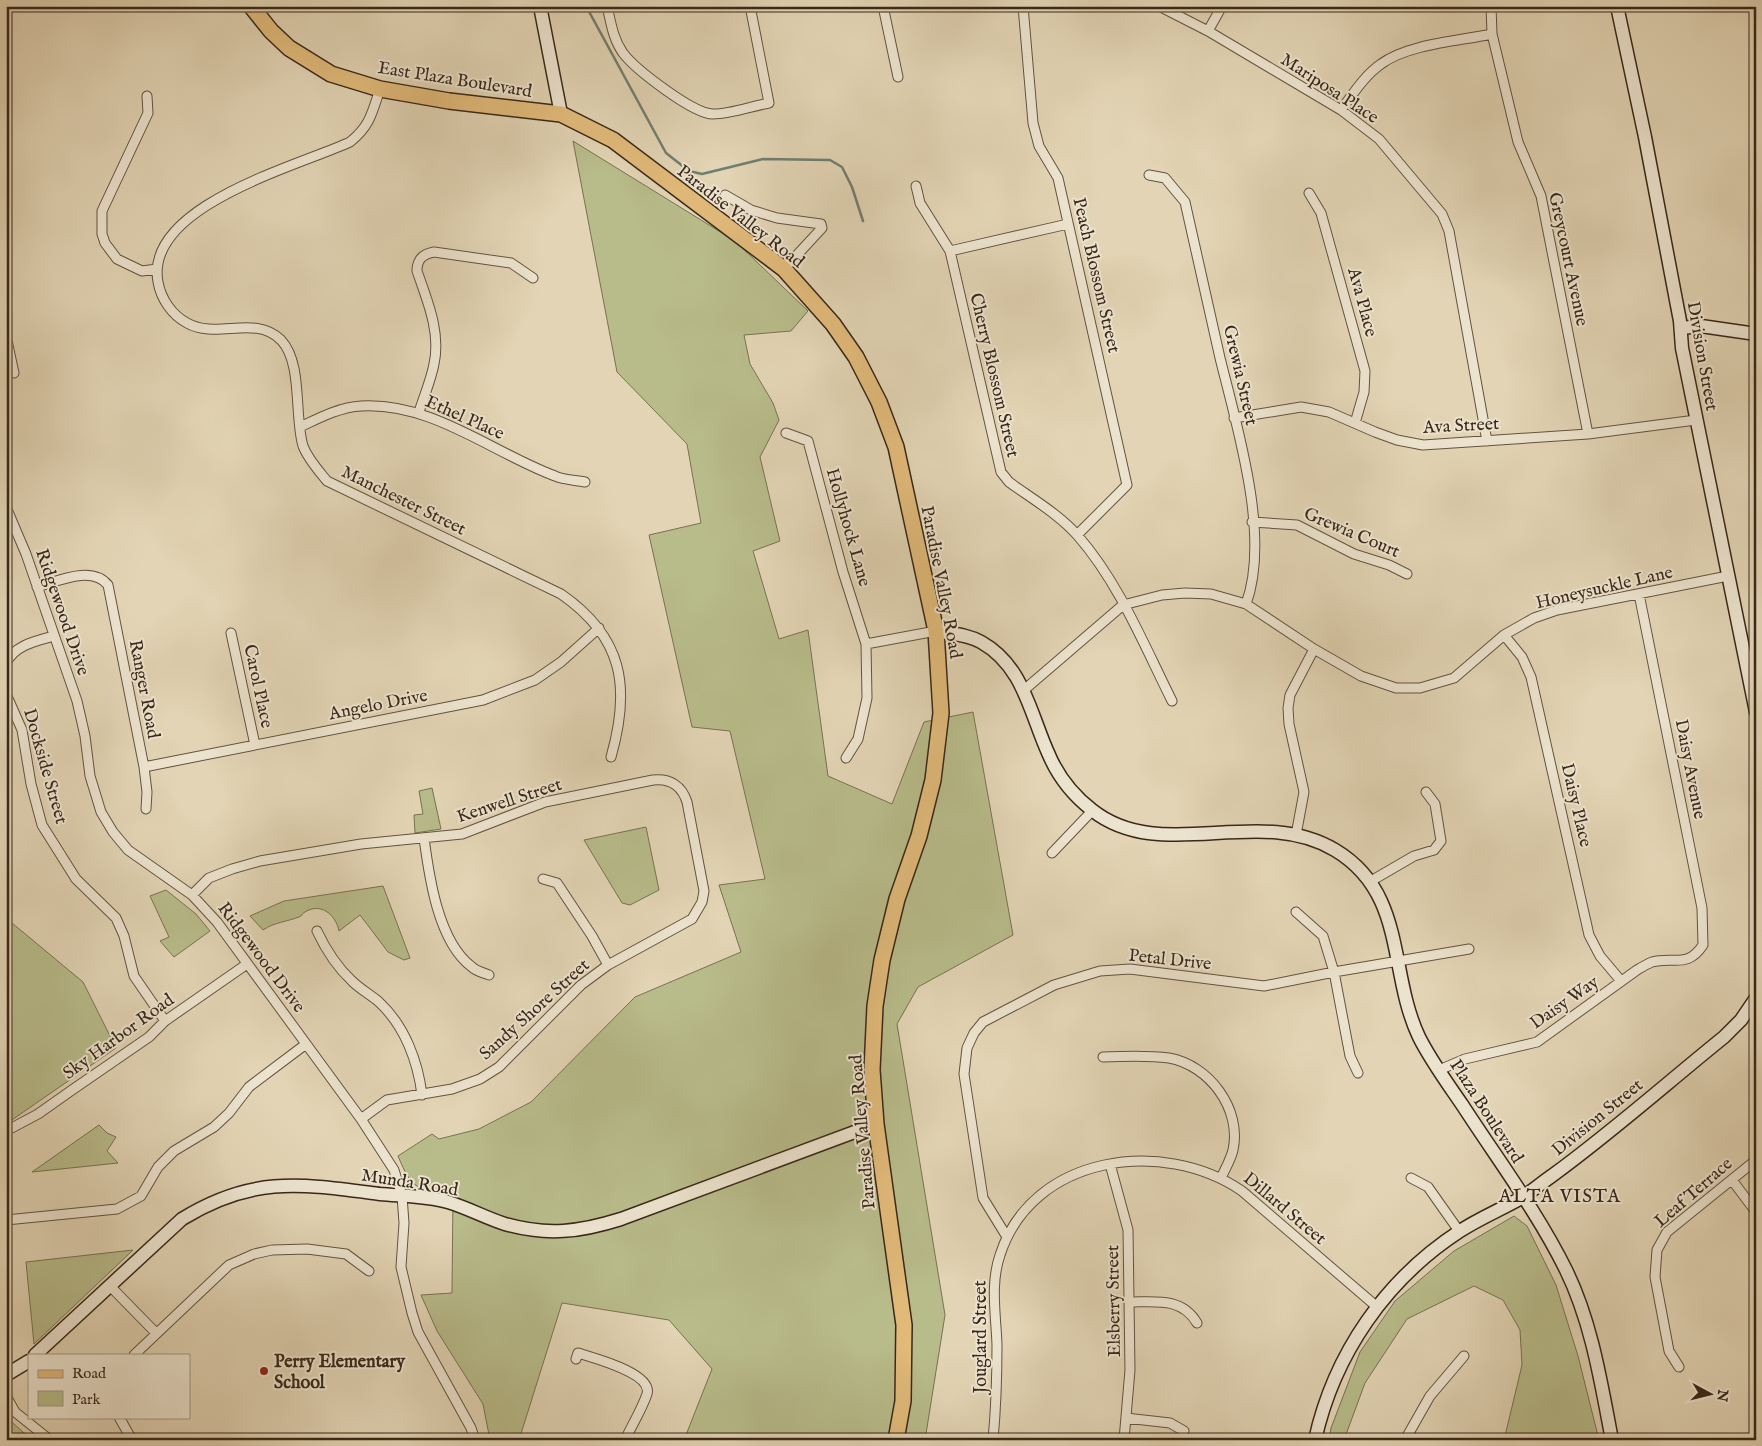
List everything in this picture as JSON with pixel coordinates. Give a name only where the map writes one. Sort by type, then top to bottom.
[{"type":"main road","name":"East Plaza Boulevard","points":[[251,6],[271,32],[307,61],[331,74],[380,89],[450,101],[561,114]]},
{"type":"main road","points":[[540,6],[561,114]]},
{"type":"main road","name":"Division Street","points":[[1617,6],[1645,132],[1681,328],[1682,348],[1756,712]]},
{"type":"main road","name":"Paradise Valley Road","points":[[561,114],[613,140],[784,269],[833,324],[856,357],[879,402],[896,447],[936,631],[941,713],[938,753],[919,836],[897,899],[882,960],[875,1006],[872,1070],[876,1124],[904,1325],[903,1401],[896,1440]]},
{"type":"main road","points":[[1681,328],[1701,326],[1756,334]]},
{"type":"main road","points":[[936,631],[968,636],[980,641],[1006,662],[1024,690],[1048,754],[1058,772],[1073,792],[1092,811],[1134,830],[1158,834],[1181,836],[1277,830],[1296,835]]},
{"type":"main road","name":"Plaza Boulevard","points":[[1296,835],[1316,840],[1335,850],[1371,881],[1389,917],[1407,1005],[1419,1037],[1523,1197],[1566,1270],[1590,1333],[1612,1440]]},
{"type":"main road","name":"Division Street","points":[[1315,1440],[1336,1374],[1376,1306],[1410,1268],[1459,1231],[1523,1197],[1566,1166],[1724,1037],[1741,1020],[1756,998]]},
{"type":"main road","name":"Munda Road","points":[[36,1354],[182,1219],[204,1206],[236,1192],[286,1184],[402,1196],[447,1202],[505,1224],[529,1229],[545,1232],[579,1231],[620,1219],[876,1124]]},
{"type":"main road","points":[[6,1375],[28,1362]]},
{"type":"street","points":[[607,6],[613,36],[623,53],[639,69],[693,109],[714,114],[769,103],[750,6]]},
{"type":"street","points":[[883,6],[898,77]]},
{"type":"street","name":"Peach Blossom Street","points":[[1023,6],[1033,123],[1039,146],[1058,178],[1127,485],[1077,534]]},
{"type":"street","name":"Mariposa Place","points":[[1159,6],[1208,31],[1341,110],[1379,139],[1442,214],[1449,231],[1486,441]]},
{"type":"street","points":[[1208,31],[1222,6]]},
{"type":"street","name":"Greycourt Avenue","points":[[1491,6],[1492,34],[1518,142],[1541,196],[1588,434]]},
{"type":"street","points":[[1341,110],[1363,80],[1381,64],[1396,56],[1404,52],[1492,34]]},
{"type":"street","name":"Manchester Street","points":[[380,89],[370,120],[364,131],[340,147],[224,194],[176,228],[166,240],[159,255],[157,269],[158,286],[166,303],[176,316],[189,324],[211,331],[260,328],[271,332],[281,340],[292,360],[303,446],[310,459],[327,480],[561,594],[577,605],[599,628],[614,657],[621,689],[620,724],[610,757]]},
{"type":"street","points":[[147,96],[148,113],[102,211],[102,234],[105,243],[117,259],[142,271],[157,269]]},
{"type":"street","name":"Grewia Street","points":[[1148,175],[1165,178],[1185,202],[1250,496],[1256,562],[1251,591],[1246,604]]},
{"type":"street","name":"Cherry Blossom Street","points":[[916,186],[920,203],[950,251],[1001,472],[1009,482],[1077,534],[1095,558],[1123,605],[1172,701]]},
{"type":"street","name":"Ava Place","points":[[1309,193],[1321,213],[1365,371],[1364,392],[1355,423]]},
{"type":"street","points":[[725,195],[752,210],[778,218],[821,224],[822,228],[784,269]]},
{"type":"street","points":[[950,251],[1068,224]]},
{"type":"street","points":[[418,412],[434,364],[436,346],[431,310],[416,271],[421,257],[434,252],[511,263],[533,278]]},
{"type":"street","points":[[6,336],[14,373]]},
{"type":"street","name":"Ethel Place","points":[[300,427],[335,412],[360,406],[393,407],[418,412],[556,477],[585,482]]},
{"type":"street","name":"Ava Street","points":[[1234,418],[1301,408],[1329,412],[1397,440],[1422,445],[1588,434],[1696,420]]},
{"type":"street","name":"Hollyhock Lane","points":[[786,434],[808,441],[843,572],[866,644],[867,698],[858,739],[846,758]]},
{"type":"street","name":"Ridgewood Drive","points":[[6,507],[13,519],[80,712],[90,776],[101,812],[113,832],[128,850],[192,895],[217,922],[362,1118],[394,1170],[402,1196],[404,1223],[401,1267],[412,1313],[418,1332],[471,1428],[475,1440]]},
{"type":"street","name":"Grewia Court","points":[[1252,522],[1273,522],[1297,526],[1354,554],[1389,565],[1407,574]]},
{"type":"street","name":"Ranger Road","points":[[37,587],[91,574],[102,577],[108,585],[144,767],[147,792],[146,809]]},
{"type":"street","name":"Honeysuckle Lane","points":[[1024,690],[1123,605],[1162,595],[1185,593],[1211,594],[1246,604],[1314,649],[1361,676],[1396,688],[1420,688],[1454,678],[1504,635],[1534,618],[1557,610],[1728,576]]},
{"type":"street","name":"Daisy Avenue","points":[[1639,594],[1702,908],[1704,931],[1703,945],[1700,950]]},
{"type":"street","name":"Angelo Drive","points":[[144,767],[483,700],[535,680],[561,662],[599,628]]},
{"type":"street","points":[[866,644],[936,631]]},
{"type":"street","name":"Carol Place","points":[[231,633],[255,745]]},
{"type":"street","name":"Daisy Place","points":[[1504,635],[1522,657],[1531,677],[1589,935],[1600,956],[1621,981]]},
{"type":"street","points":[[6,663],[12,655],[28,644],[54,636]]},
{"type":"street","points":[[1296,835],[1304,792],[1289,724],[1288,708],[1290,695],[1314,649]]},
{"type":"street","name":"Dockside Street","points":[[6,694],[22,730],[31,784],[42,825],[76,880],[116,918],[124,936],[134,976],[165,1021]]},
{"type":"street","name":"Kenwell Street","points":[[192,895],[209,878],[232,869],[260,862],[361,844],[462,834],[545,802],[653,780],[663,780],[673,782],[682,791],[687,802],[704,890],[692,919],[642,945]]},
{"type":"street","points":[[1371,881],[1414,856],[1434,850],[1441,841],[1435,804],[1426,792]]},
{"type":"street","points":[[1052,852],[1072,834],[1092,811]]},
{"type":"street","points":[[424,838],[429,875],[437,907],[446,930],[464,960],[473,968],[489,975]]},
{"type":"street","points":[[543,879],[557,884],[592,936],[608,964]]},
{"type":"street","points":[[1296,912],[1323,936],[1334,972],[1350,1056],[1358,1073]]},
{"type":"street","points":[[316,931],[324,945],[351,980],[380,1003],[400,1028],[417,1066],[422,1095]]},
{"type":"street","name":"Sandy Shore Street","points":[[362,1118],[387,1100],[452,1089],[480,1079],[499,1067],[581,985],[608,964],[642,945]]},
{"type":"street","name":"Petal Drive","points":[[1007,1237],[984,1198],[964,1074],[966,1048],[974,1033],[983,1022],[1054,985],[1100,971],[1130,969],[1264,986],[1469,949]]},
{"type":"street","name":"Daisy Way","points":[[1439,1070],[1465,1059],[1537,1042],[1621,981],[1652,962],[1686,960],[1693,958],[1700,950]]},
{"type":"street","name":"Sky Harbor Road","points":[[6,1131],[38,1114],[149,1037],[165,1021],[247,964]]},
{"type":"street","points":[[6,1220],[117,1209],[141,1196],[158,1167],[174,1151],[214,1127],[249,1087],[306,1044]]},
{"type":"street","points":[[1103,1057],[1168,1058],[1188,1064],[1213,1083],[1225,1101],[1234,1130],[1233,1151],[1221,1178]]},
{"type":"street","name":"Dillard Street","points":[[1007,1237],[1032,1205],[1051,1188],[1085,1171],[1110,1164],[1138,1160],[1166,1161],[1194,1167],[1221,1178],[1242,1191],[1376,1306]]},
{"type":"street","name":"Leaf Terrace","points":[[1679,1367],[1669,1351],[1655,1277],[1655,1256],[1667,1232],[1756,1160]]},
{"type":"street","name":"Elsberry Street","points":[[1110,1164],[1128,1230],[1130,1370],[1124,1440]]},
{"type":"street","points":[[1411,1178],[1428,1187],[1459,1231]]},
{"type":"street","points":[[1732,1180],[1756,1212]]},
{"type":"street","name":"Jouglard Street","points":[[993,1440],[996,1403],[994,1284],[999,1256],[1007,1237]]},
{"type":"street","points":[[135,1354],[229,1265],[254,1254],[272,1250],[307,1249],[346,1254],[369,1271]]},
{"type":"street","points":[[110,1286],[156,1333]]},
{"type":"street","points":[[1129,1302],[1173,1303],[1190,1313],[1197,1323]]},
{"type":"street","points":[[576,1360],[578,1353],[636,1374],[645,1382],[647,1392],[625,1440]]},
{"type":"street","points":[[1405,1440],[1430,1396],[1464,1356]]},
{"type":"street","points":[[6,1396],[15,1412],[50,1440]]},
{"type":"street","points":[[120,1418],[132,1440]]},
{"type":"street","points":[[1126,1418],[1170,1423],[1184,1431]]},
{"type":"green space","points":[[573,141],[735,241],[808,311],[791,331],[744,335],[750,364],[773,403],[779,420],[760,457],[780,541],[753,551],[779,639],[808,630],[828,776],[892,804],[924,722],[973,712],[1013,935],[918,987],[897,1024],[945,1315],[925,1440],[684,1440],[712,1369],[669,1320],[562,1303],[519,1440],[490,1440],[483,1404],[437,1331],[421,1295],[452,1293],[453,1193],[423,1189],[417,1186],[408,1176],[398,1156],[432,1134],[439,1139],[479,1129],[531,1102],[635,997],[741,952],[719,885],[765,879],[730,731],[692,727],[649,535],[701,523],[687,444],[617,372]]},
{"type":"green space","points":[[432,788],[441,829],[415,833],[414,815],[423,814],[419,791]]},
{"type":"green space","points":[[646,827],[659,890],[630,905],[622,903],[584,840]]},
{"type":"green space","points":[[383,886],[410,958],[404,960],[388,952],[360,915],[339,931],[331,915],[317,908],[305,912],[302,916],[263,930],[250,916],[284,901]]},
{"type":"green space","points":[[166,890],[196,914],[210,931],[174,957],[160,941],[169,937],[150,896]]},
{"type":"green space","points":[[6,918],[83,982],[116,1048],[6,1124]]},
{"type":"green space","points":[[99,1125],[107,1133],[116,1137],[107,1151],[118,1163],[32,1172]]},
{"type":"green space","points":[[1514,1216],[1527,1226],[1556,1285],[1578,1356],[1599,1440],[1504,1440],[1522,1365],[1520,1330],[1503,1300],[1474,1286],[1407,1319],[1365,1383],[1344,1440],[1329,1440],[1331,1428],[1360,1352],[1395,1301],[1454,1251]]},
{"type":"green space","points":[[133,1250],[34,1344],[26,1262]]},
{"type":"green space","points":[[6,1417],[32,1440],[6,1440]]},
{"type":"waterway","points":[[586,6],[666,153],[689,171],[702,174],[763,159],[830,160],[842,167],[852,187],[863,221]]},
{"type":"place","name":"Perry Elementary School","points":[[264,1371]]},
{"type":"district","name":"ALTA VISTA","points":[[1560,1195]]}]
